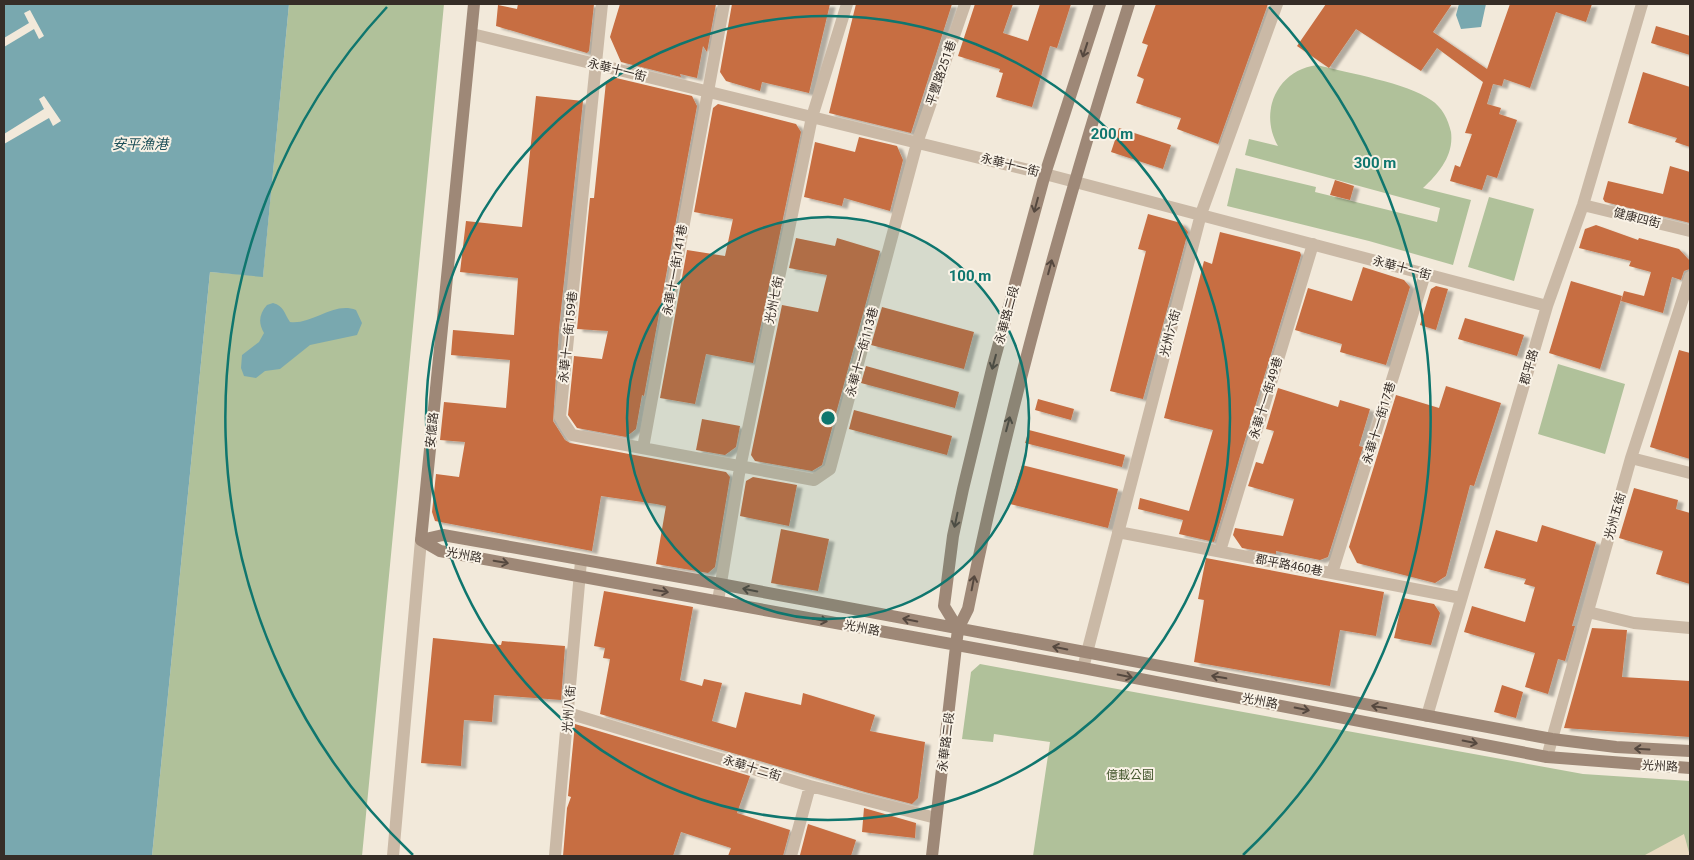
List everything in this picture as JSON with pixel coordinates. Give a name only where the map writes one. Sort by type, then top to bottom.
[{"type":"street","name":"安億路","points":[[393,856],[420,540],[474,4]]},
{"type":"street","name":"永華十一街159巷","points":[[602,4],[560,416],[572,435],[740,468]]},
{"type":"street","name":"永華十一街141巷","points":[[643,448],[724,4]]},
{"type":"street","name":"光州七街","points":[[718,601],[740,468],[812,117],[847,4]]},
{"type":"street","name":"平豐路251巷","points":[[917,143],[965,4]]},
{"type":"street","name":"永華路二段","points":[[958,628],[944,606],[953,536],[993,365],[1045,174],[1100,4]]},
{"type":"street","name":"永華路二段","points":[[932,856],[958,628],[968,609],[1002,447],[1073,182],[1129,4]]},
{"type":"street","name":"光州六街","points":[[1083,668],[1201,214],[1277,4]]},
{"type":"street","name":"郡平路","points":[[1423,732],[1460,598],[1546,306],[1583,205],[1642,4]]},
{"type":"street","name":"永華十一街","points":[[472,34],[1045,174],[1546,306]]},
{"type":"street","name":"永華十一街113巷","points":[[740,468],[814,480],[830,469],[917,143]]},
{"type":"street","name":"健康四街","points":[[1583,205],[1690,231]]},
{"type":"street","name":"永華十一街49巷","points":[[1220,551],[1313,244]]},
{"type":"street","name":"永華十一街17巷","points":[[1332,573],[1426,274]]},
{"type":"street","name":"光州五街","points":[[1547,757],[1631,458],[1690,276]]},
{"type":"street","points":[[1631,458],[1690,473]]},
{"type":"street","name":"郡平路460巷","points":[[1118,532],[1460,598]]},
{"type":"street","name":"光州路","points":[[420,540],[443,535],[581,561],[720,584],[1552,739],[1616,747],[1690,751]]},
{"type":"street","name":"光州路","points":[[420,540],[440,551],[1083,668],[1547,757],[1690,768]]},
{"type":"street","name":"光州八街","points":[[555,856],[581,561]]},
{"type":"street","points":[[1588,612],[1634,623],[1690,626]]},
{"type":"street","name":"永華十二街","points":[[568,713],[810,786],[936,818]]},
{"type":"street","points":[[791,856],[810,786]]},
{"type":"green space","points":[[289,4],[444,4],[362,856],[152,856],[210,272],[263,276]]},
{"type":"green space","points":[[1317,65],[1408,88],[1431,100],[1441,110],[1451,132],[1450,148],[1440,170],[1423,188],[1471,200],[1453,265],[1369,241],[1227,206],[1236,168],[1316,187],[1315,192],[1437,222],[1440,208],[1245,155],[1249,139],[1278,146],[1272,133],[1270,119],[1271,106],[1275,94],[1292,75],[1303,68]]},
{"type":"green space","points":[[1489,197],[1534,209],[1514,281],[1468,267]]},
{"type":"green space","points":[[1558,364],[1625,384],[1605,454],[1538,434]]},
{"type":"green space","name":"億載公園","points":[[980,664],[1583,774],[1690,781],[1690,856],[1033,856],[1050,742],[994,734],[993,742],[962,739],[971,672]]},
{"type":"shaded area","points":[[1684,834],[1690,856],[1596,856],[1645,855]]},
{"type":"water","name":"安平漁港","points":[[4,4],[289,4],[263,277],[210,272],[152,856],[4,856]]},
{"type":"water","points":[[1459,4],[1486,4],[1481,27],[1461,29],[1456,15]]},
{"type":"water","points":[[273,303],[282,308],[290,322],[306,320],[340,308],[348,308],[356,310],[362,323],[357,335],[310,345],[280,369],[265,371],[256,378],[244,376],[241,368],[242,355],[259,342],[264,333],[260,322],[262,312],[267,305]]},
{"type":"pier","points":[[30,10],[44,36],[39,39],[34,29],[4,47],[4,38],[29,23],[24,13]]},
{"type":"pier","points":[[44,96],[61,121],[53,126],[49,118],[4,144],[4,134],[44,109],[39,99]]},
{"type":"building","points":[[518,4],[594,4],[589,51],[587,53],[496,26],[498,5],[517,9]]},
{"type":"building","points":[[620,4],[716,4],[707,52],[703,46],[697,78],[680,74],[681,77],[621,62],[610,37]]},
{"type":"building","points":[[732,4],[830,4],[809,93],[762,82],[760,91],[726,81],[720,72]]},
{"type":"building","points":[[856,4],[952,4],[911,133],[829,113]]},
{"type":"building","points":[[975,4],[1013,4],[1003,33],[1028,41],[1040,4],[1071,4],[1057,48],[1050,46],[1032,107],[996,97],[1003,73],[999,72],[1000,69],[958,56]]},
{"type":"building","points":[[1156,4],[1268,4],[1218,144],[1177,129],[1181,118],[1136,103],[1144,79],[1137,76],[1148,45],[1142,43]]},
{"type":"building","points":[[1326,4],[1452,4],[1433,32],[1487,69],[1510,4],[1592,4],[1586,22],[1556,12],[1530,88],[1504,79],[1502,86],[1493,84],[1487,104],[1501,108],[1499,114],[1517,120],[1497,178],[1487,175],[1482,190],[1450,181],[1455,165],[1460,167],[1472,134],[1465,133],[1483,82],[1437,48],[1421,71],[1356,29],[1329,68],[1297,46]]},
{"type":"building","points":[[1656,26],[1690,36],[1690,55],[1651,43]]},
{"type":"building","points":[[1643,72],[1690,87],[1690,147],[1675,142],[1677,138],[1628,123]]},
{"type":"building","points":[[612,77],[692,96],[697,106],[644,396],[642,395],[636,429],[626,437],[577,428],[568,415],[574,356],[602,359],[608,331],[577,329],[590,198],[594,198],[606,82]]},
{"type":"building","points":[[536,96],[583,101],[559,329],[553,421],[565,440],[570,443],[726,472],[730,477],[715,567],[708,573],[656,564],[666,506],[656,504],[601,496],[592,551],[435,521],[432,512],[436,474],[459,477],[465,442],[440,440],[444,402],[506,408],[510,360],[451,355],[453,330],[514,335],[518,278],[460,272],[466,221],[522,227]]},
{"type":"building","points":[[718,104],[796,124],[801,132],[753,363],[706,354],[695,404],[660,398],[687,250],[725,256],[733,219],[694,212],[713,108]]},
{"type":"building","points":[[1119,128],[1171,145],[1163,169],[1111,152]]},
{"type":"building","points":[[859,137],[897,146],[903,160],[890,211],[844,198],[842,206],[804,197],[815,142],[855,152]]},
{"type":"building","points":[[1670,166],[1690,172],[1690,223],[1605,202],[1603,199],[1608,181],[1663,194]]},
{"type":"building","points":[[1335,180],[1354,186],[1350,200],[1330,195]]},
{"type":"building","points":[[1148,214],[1181,223],[1188,232],[1143,399],[1110,391],[1146,251],[1138,249]]},
{"type":"building","points":[[1596,225],[1638,240],[1639,238],[1679,249],[1690,261],[1690,269],[1684,271],[1681,280],[1672,277],[1663,313],[1621,301],[1624,291],[1644,296],[1651,272],[1629,266],[1631,261],[1579,248],[1585,229]]},
{"type":"building","points":[[1220,232],[1300,252],[1301,255],[1214,542],[1179,534],[1183,520],[1138,509],[1140,498],[1189,511],[1213,430],[1164,418],[1204,261],[1212,264]]},
{"type":"building","points":[[796,238],[835,246],[837,238],[880,251],[822,465],[812,471],[755,461],[751,455],[782,305],[818,312],[827,275],[789,268]]},
{"type":"building","points":[[1363,267],[1404,280],[1410,287],[1386,365],[1340,352],[1342,344],[1295,330],[1308,288],[1352,301]]},
{"type":"building","points":[[1571,281],[1622,296],[1600,369],[1549,353]]},
{"type":"building","points":[[1436,286],[1448,289],[1436,330],[1420,325],[1431,289]]},
{"type":"building","points":[[882,307],[974,332],[964,369],[871,345]]},
{"type":"building","points":[[1465,318],[1524,335],[1517,356],[1458,339]]},
{"type":"building","points":[[1679,350],[1690,353],[1690,459],[1650,447]]},
{"type":"building","points":[[866,366],[959,392],[955,408],[861,383]]},
{"type":"building","points":[[1446,386],[1501,403],[1474,486],[1470,485],[1446,576],[1435,583],[1357,563],[1349,547],[1396,395],[1439,408]]},
{"type":"building","points":[[1278,388],[1338,407],[1340,400],[1370,409],[1359,446],[1363,447],[1328,557],[1320,560],[1276,551],[1276,554],[1242,548],[1233,535],[1235,528],[1283,536],[1294,499],[1248,486],[1256,462],[1263,464],[1274,431],[1266,429]]},
{"type":"building","points":[[1038,399],[1074,409],[1071,420],[1035,410]]},
{"type":"building","points":[[854,410],[952,436],[947,455],[849,429]]},
{"type":"building","points":[[702,419],[740,426],[736,447],[725,455],[696,450]]},
{"type":"building","points":[[1029,430],[1125,455],[1122,467],[1025,443]]},
{"type":"building","points":[[1022,465],[1118,489],[1108,528],[1010,504]]},
{"type":"building","points":[[753,477],[797,485],[789,526],[740,516],[746,481]]},
{"type":"building","points":[[1634,488],[1678,500],[1676,509],[1690,513],[1690,584],[1656,574],[1663,551],[1619,538]]},
{"type":"building","points":[[1542,525],[1596,542],[1572,626],[1575,626],[1565,661],[1558,659],[1548,694],[1525,687],[1535,653],[1464,632],[1472,606],[1525,622],[1535,587],[1524,584],[1526,579],[1484,568],[1496,530],[1537,542]]},
{"type":"building","points":[[781,529],[829,539],[818,591],[771,583]]},
{"type":"building","points":[[1206,558],[1384,592],[1376,636],[1340,630],[1330,686],[1194,662],[1204,600],[1198,599]]},
{"type":"building","points":[[604,591],[693,607],[680,680],[702,686],[704,679],[722,683],[712,721],[736,728],[745,692],[801,705],[803,693],[875,715],[870,731],[925,742],[918,798],[912,804],[865,792],[600,714],[610,659],[603,658],[605,648],[594,646]]},
{"type":"building","points":[[1403,598],[1434,604],[1440,613],[1431,645],[1394,638]]},
{"type":"building","points":[[1592,628],[1627,630],[1622,677],[1690,681],[1690,737],[1564,728]]},
{"type":"building","points":[[433,638],[501,645],[502,641],[565,646],[561,700],[494,695],[492,722],[464,720],[461,766],[421,763]]},
{"type":"building","points":[[1502,685],[1523,692],[1516,718],[1494,712]]},
{"type":"building","points":[[575,724],[750,776],[737,813],[790,830],[783,856],[728,856],[731,848],[681,832],[673,856],[563,856],[567,808],[571,797],[568,796]]},
{"type":"building","points":[[864,808],[916,823],[915,838],[862,832]]},
{"type":"building","points":[[808,824],[856,840],[851,856],[800,855]]}]
